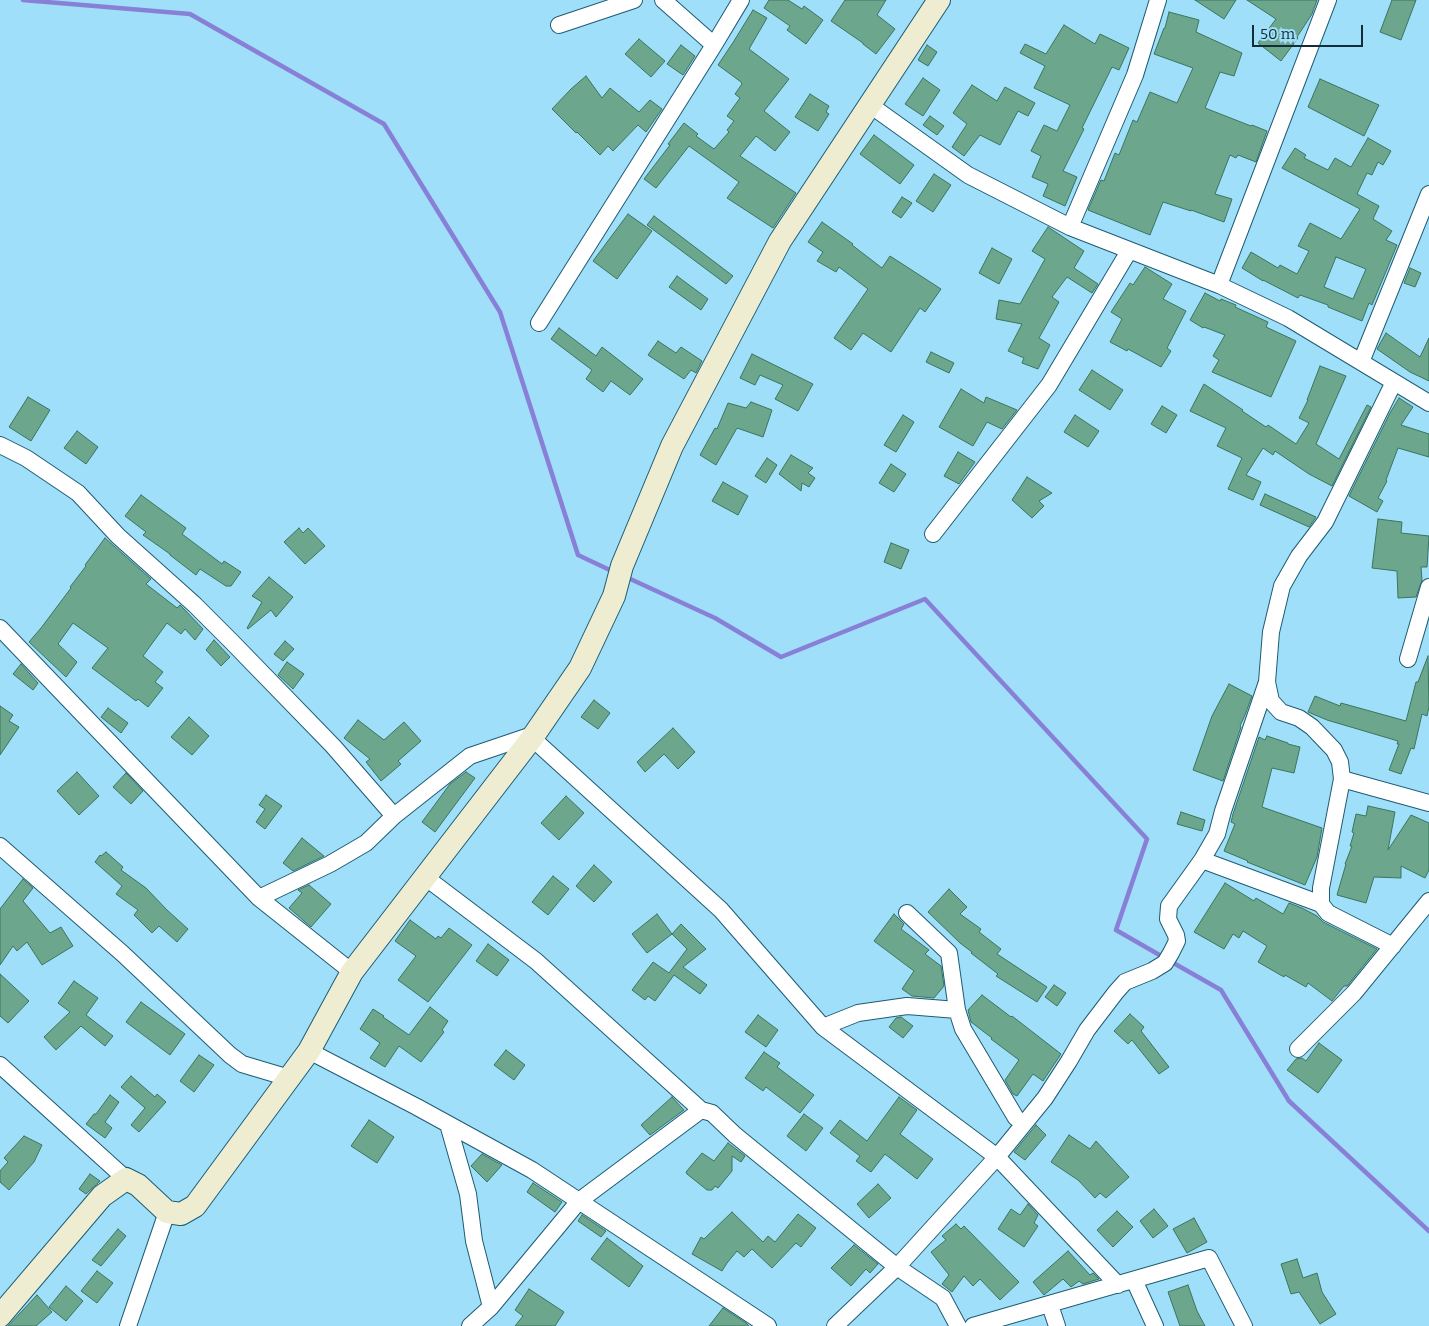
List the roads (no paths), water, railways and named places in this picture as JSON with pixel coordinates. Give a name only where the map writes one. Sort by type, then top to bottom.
[{"type":"street","points":[[559,25],[634,0]]},
{"type":"street","points":[[663,0],[714,45]]},
{"type":"street","points":[[539,323],[741,0]]},
{"type":"street","points":[[1,1067],[126,1179],[138,1185],[167,1212],[181,1214],[195,1206],[309,1051],[352,972],[533,736],[580,668],[614,596],[622,566],[672,446],[776,250],[939,0]]},
{"type":"street","points":[[1070,228],[1134,75],[1158,0]]},
{"type":"street","points":[[1219,285],[1328,0]]},
{"type":"street","points":[[870,105],[968,175],[1070,228],[1219,285],[1288,318],[1429,403]]},
{"type":"street","points":[[1361,362],[1429,194]]},
{"type":"street","points":[[933,534],[1048,385],[1130,252]]},
{"type":"street","points":[[1016,1118],[1125,982],[1152,971],[1168,958],[1177,941],[1168,919],[1169,906],[1202,860],[1217,834],[1222,811],[1267,682],[1271,632],[1282,586],[1299,556],[1325,522],[1394,382]]},
{"type":"street","points":[[0,445],[26,458],[78,493],[118,536],[196,605],[332,746],[394,816]]},
{"type":"street","points":[[1408,658],[1429,587]]},
{"type":"street","points":[[0,628],[259,898],[352,972]]},
{"type":"street","points":[[1267,682],[1271,701],[1281,712],[1299,718],[1312,728],[1334,750],[1340,762],[1342,779],[1321,888],[1320,904]]},
{"type":"street","points":[[259,898],[330,864],[359,847],[394,816],[470,756],[533,736]]},
{"type":"street","points":[[533,736],[721,910],[823,1028],[997,1157],[1118,1284]]},
{"type":"street","points":[[1342,779],[1429,803]]},
{"type":"street","points":[[0,846],[123,954],[230,1055],[242,1064],[289,1078]]},
{"type":"street","points":[[1202,860],[1320,904],[1328,913],[1393,946]]},
{"type":"street","points":[[424,876],[536,961],[701,1110],[712,1113],[735,1135],[897,1267],[943,1298],[958,1326]]},
{"type":"street","points":[[1298,1049],[1354,993],[1429,901]]},
{"type":"street","points":[[906,913],[950,953],[957,1010],[963,1029],[1016,1118]]},
{"type":"street","points":[[823,1028],[858,1013],[908,1006],[957,1010]]},
{"type":"street","points":[[835,1326],[897,1267],[997,1157],[1045,1098],[1087,1030]]},
{"type":"street","points":[[309,1051],[532,1170],[768,1326]]},
{"type":"street","points":[[1016,1118],[1069,1061]]},
{"type":"street","points":[[470,1326],[491,1307],[579,1201],[701,1110]]},
{"type":"street","points":[[448,1124],[468,1194],[474,1241],[491,1307]]},
{"type":"street","points":[[0,1316],[102,1196],[126,1179]]},
{"type":"street","points":[[128,1326],[167,1212]]},
{"type":"street","points":[[973,1326],[1209,1258],[1244,1326]]},
{"type":"street","points":[[1134,1280],[1155,1326]]},
{"type":"street","points":[[1050,1305],[1057,1326]]},
{"type":"waterway","points":[[23,0],[190,14],[384,124],[500,312],[578,555],[614,572]]},
{"type":"waterway","points":[[626,577],[715,618],[781,657],[925,599],[1147,839],[1116,930],[1163,957]]},
{"type":"waterway","points":[[1170,961],[1221,990],[1289,1101],[1429,1231]]}]
